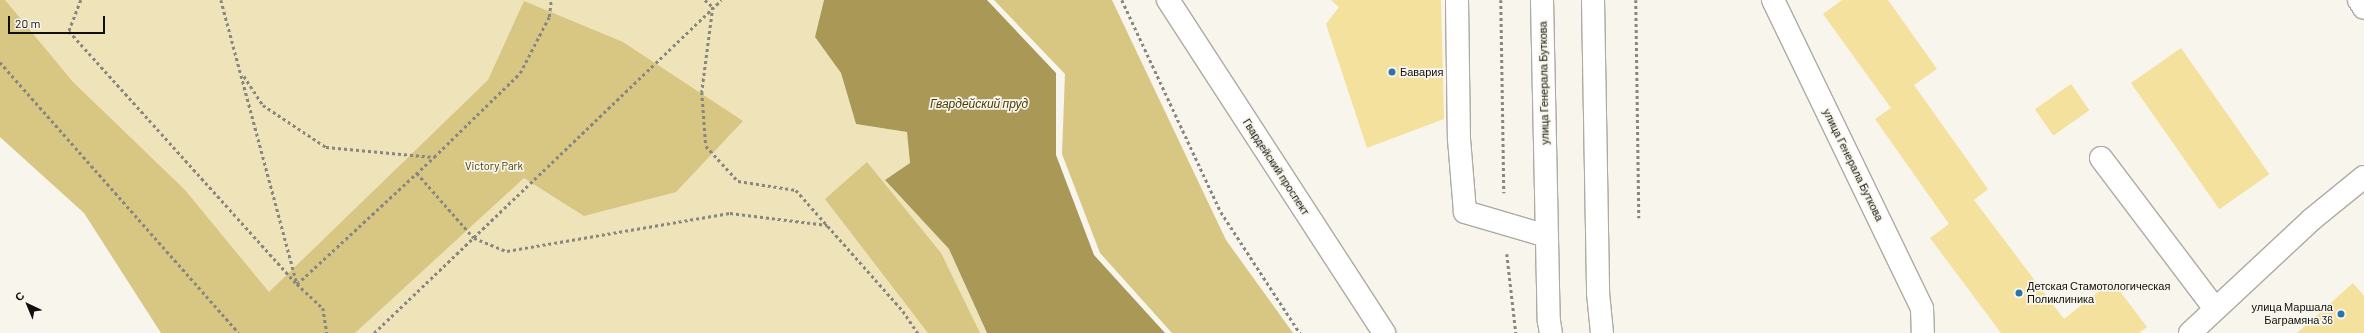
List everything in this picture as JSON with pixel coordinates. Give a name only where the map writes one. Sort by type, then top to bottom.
[{"type":"main road","name":"Гвардейский проспект","points":[[1168,0],[1384,333]]},
{"type":"main road","points":[[1457,0],[1460,139],[1465,212],[1547,236]]},
{"type":"main road","name":"улица Генерала Буткова","points":[[1542,0],[1547,236],[1551,333]]},
{"type":"main road","points":[[1593,0],[1598,293],[1602,333]]},
{"type":"main road","name":"улица Генерала Буткова","points":[[1772,0],[1922,308],[1923,333]]},
{"type":"main road","points":[[2359,0],[2364,8]]},
{"type":"main road","points":[[2101,158],[2215,309]]},
{"type":"main road","points":[[2190,333],[2310,220],[2364,177]]},
{"type":"path","points":[[81,0],[69,30],[297,284],[323,308],[327,333]]},
{"type":"path","points":[[221,0],[243,74],[297,284]]},
{"type":"path","points":[[297,284],[434,157],[520,73],[548,17],[551,0]]},
{"type":"path","points":[[705,0],[713,7]]},
{"type":"path","points":[[374,333],[721,0]]},
{"type":"path","points":[[1122,0],[1221,212],[1300,333]]},
{"type":"path","points":[[1501,0],[1504,224],[1516,333]]},
{"type":"path","points":[[1636,0],[1639,218]]},
{"type":"path","points":[[713,7],[702,92],[706,146],[738,181],[796,190],[903,311],[918,333]]},
{"type":"path","points":[[0,62],[240,333]]},
{"type":"path","points":[[243,74],[263,105],[326,147],[434,157]]},
{"type":"path","points":[[417,173],[474,238],[507,251],[730,213],[827,225]]},
{"type":"green space","name":"Victory Park","points":[[0,0],[824,0],[815,37],[841,73],[856,124],[907,132],[910,163],[885,180],[949,249],[987,333],[269,333]]},
{"type":"green space","points":[[0,0],[5,0],[73,82],[185,190],[269,292],[488,80],[524,1],[623,42],[743,121],[676,192],[584,216],[524,178],[355,333],[161,333],[84,213],[0,137]]},
{"type":"green space","points":[[994,0],[1112,0],[1226,240],[1293,333],[1172,333],[1100,253],[1062,154],[1065,74]]},
{"type":"green space","points":[[867,162],[941,253],[980,333],[928,333],[825,199]]},
{"type":"water","name":"Гвардейский пруд","points":[[824,0],[987,0],[1056,73],[1056,155],[1094,255],[1165,333],[987,333],[949,249],[885,180],[910,163],[907,132],[856,124],[841,73],[815,37]]},
{"type":"building","name":"Бавария","points":[[1331,0],[1441,0],[1444,119],[1367,148],[1326,24],[1339,7]]},
{"type":"building","points":[[1842,0],[1888,0],[1937,69],[1914,85],[1988,189],[1974,200],[2064,319],[2112,281],[2147,327],[2139,333],[2001,333],[1930,238],[1949,224],[1875,119],[1891,108],[1823,14]]},
{"type":"building","points":[[2181,48],[2269,174],[2219,209],[2131,83]]},
{"type":"building","points":[[2071,84],[2089,110],[2053,135],[2035,109]]},
{"type":"building","name":"улица Маршала Баграмяна 36","points":[[2353,283],[2364,296],[2364,333],[2297,333]]},
{"type":"place","name":"Бавария","points":[[1392,72]]},
{"type":"place","name":"Детская Стамотологическая Поликлиника","points":[[2019,293]]},
{"type":"place","name":"улица Маршала Баграмяна 36","points":[[2341,314]]}]
